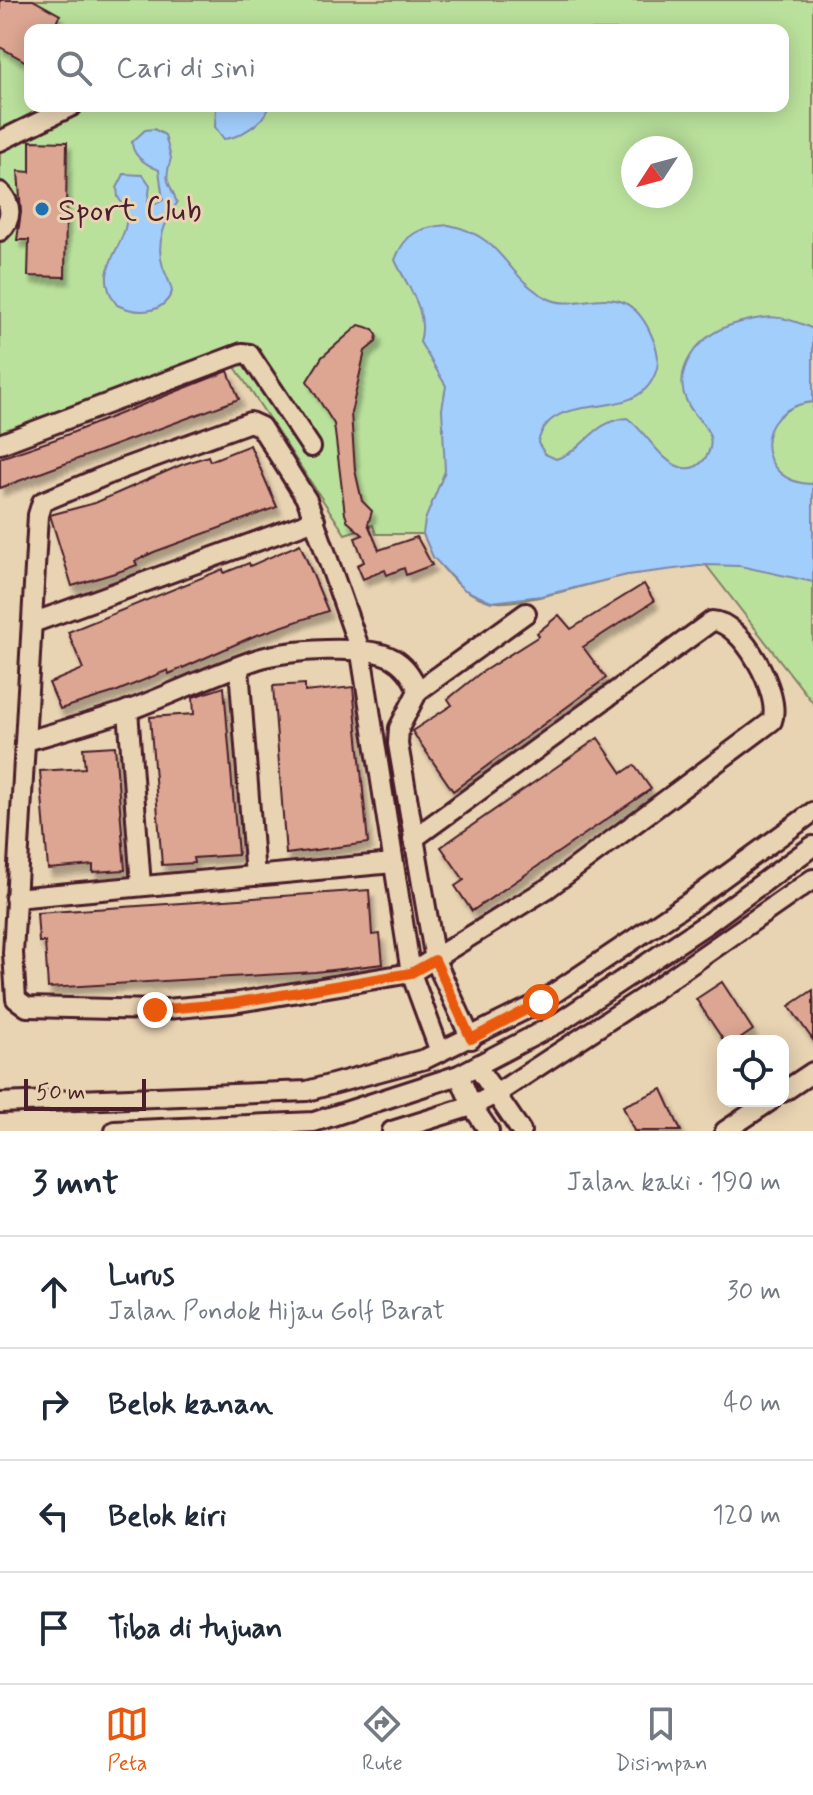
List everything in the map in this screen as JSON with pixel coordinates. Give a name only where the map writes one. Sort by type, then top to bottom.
[{"type":"street","points":[[0,141],[60,112]]},
{"type":"street","points":[[0,192],[10,209],[9,219],[0,231]]},
{"type":"street","points":[[0,444],[220,362],[238,361],[262,371],[311,447]]},
{"type":"street","points":[[413,839],[712,621],[734,632],[762,671],[775,707],[772,721],[548,888],[411,973],[233,1003],[155,1010],[27,1007],[19,1003],[15,996],[15,898],[35,622],[38,515],[42,502],[151,458],[254,422],[264,431],[315,520],[361,653],[411,973],[440,1052]]},
{"type":"street","points":[[35,622],[315,520]]},
{"type":"street","points":[[471,1039],[435,960],[397,735],[418,691],[526,613]]},
{"type":"street","points":[[26,741],[128,710],[282,654],[322,650],[396,659],[407,670],[418,691]]},
{"type":"street","points":[[239,668],[255,876]]},
{"type":"street","points":[[128,710],[141,886]]},
{"type":"street","points":[[0,1103],[307,1091],[364,1078],[440,1052],[541,1002],[691,901],[813,812]]},
{"type":"street","points":[[115,1131],[314,1122],[478,1068],[558,1023],[708,923],[813,846]]},
{"type":"street","points":[[15,898],[393,863]]},
{"type":"street","points":[[392,1131],[472,1106],[496,1094],[644,997],[813,879]]},
{"type":"street","points":[[691,901],[708,923]]},
{"type":"street","points":[[478,1068],[521,1131]]},
{"type":"street","points":[[789,1088],[813,1072]]},
{"type":"street","points":[[459,1075],[472,1106],[489,1131]]},
{"type":"street","points":[[193,1096],[193,1128]]},
{"type":"street","points":[[725,1131],[761,1107]]},
{"type":"green space","points":[[0,0],[813,0],[813,703],[706,565],[627,575],[518,601],[489,601],[467,591],[448,575],[423,534],[376,534],[373,525],[345,534],[235,367],[0,453]]},
{"type":"water","points":[[216,112],[266,112],[262,119],[237,136],[224,139],[215,127]]},
{"type":"water","points":[[154,129],[165,135],[171,158],[168,182],[177,203],[165,225],[160,250],[172,292],[162,305],[141,311],[117,305],[109,289],[107,275],[126,225],[117,188],[124,174],[143,175],[150,185],[148,202],[156,204],[163,200],[159,170],[141,160],[133,147],[132,142],[145,130]]},
{"type":"water","points":[[449,225],[482,239],[522,280],[549,299],[574,302],[601,299],[627,304],[639,314],[650,332],[658,363],[648,387],[633,397],[615,403],[559,415],[546,425],[538,443],[545,454],[556,459],[575,449],[605,425],[627,418],[672,463],[680,467],[694,467],[708,454],[711,441],[683,391],[685,367],[699,345],[719,330],[763,318],[782,318],[813,329],[813,402],[792,407],[778,417],[767,445],[770,460],[779,472],[793,481],[813,484],[813,582],[740,566],[706,565],[627,575],[541,596],[491,602],[463,589],[433,557],[423,534],[425,520],[445,471],[442,409],[446,386],[420,342],[422,319],[419,309],[395,260],[404,243],[415,233],[430,227]]},
{"type":"building","points":[[0,0],[33,0],[60,15],[55,24],[24,24],[24,61],[0,47]]},
{"type":"building","name":"Sport Club","points":[[30,141],[67,142],[65,277],[28,276],[29,240],[17,240],[21,212],[18,171],[30,172]]},
{"type":"building","points":[[359,325],[373,329],[377,335],[376,342],[365,351],[351,413],[355,470],[362,501],[372,511],[368,524],[379,550],[417,537],[432,565],[406,575],[404,568],[387,575],[385,570],[363,579],[357,565],[364,562],[355,538],[363,535],[348,522],[345,514],[334,424],[307,381],[322,357]]},
{"type":"building","points":[[228,371],[239,399],[0,488],[0,458]]},
{"type":"building","points":[[250,445],[277,507],[154,552],[135,561],[137,565],[72,586],[50,515],[95,503],[181,465],[208,456],[210,461]]},
{"type":"building","points":[[300,544],[328,611],[254,636],[169,674],[168,670],[115,692],[60,709],[49,683],[83,669],[68,632],[223,569],[224,573],[249,563],[250,566]]},
{"type":"building","points":[[644,584],[654,601],[583,647],[606,678],[453,791],[412,731],[452,705],[448,699],[479,674],[539,636],[537,633],[559,615],[571,629]]},
{"type":"building","points":[[305,684],[305,692],[353,687],[368,843],[286,854],[273,686]]},
{"type":"building","points":[[224,687],[238,855],[193,858],[194,863],[162,865],[150,717],[194,714],[193,697]]},
{"type":"building","points":[[598,738],[622,773],[634,765],[651,789],[472,911],[455,886],[464,880],[441,847]]},
{"type":"building","points":[[115,746],[125,870],[93,872],[93,865],[48,869],[40,771],[85,768],[83,748]]},
{"type":"building","points":[[369,890],[372,935],[380,934],[383,964],[315,972],[48,988],[45,942],[39,942],[37,913]]},
{"type":"building","points":[[722,982],[753,1030],[746,1035],[720,1035],[696,999]]},
{"type":"building","points":[[813,990],[813,1040],[789,1006]]},
{"type":"building","points":[[662,1089],[681,1131],[634,1131],[623,1106]]},
{"type":"place","name":"Sport Club","points":[[42,209]]},
{"type":"route","points":[[155,1010],[233,1003],[411,973],[435,960],[471,1039],[541,1002]]}]
